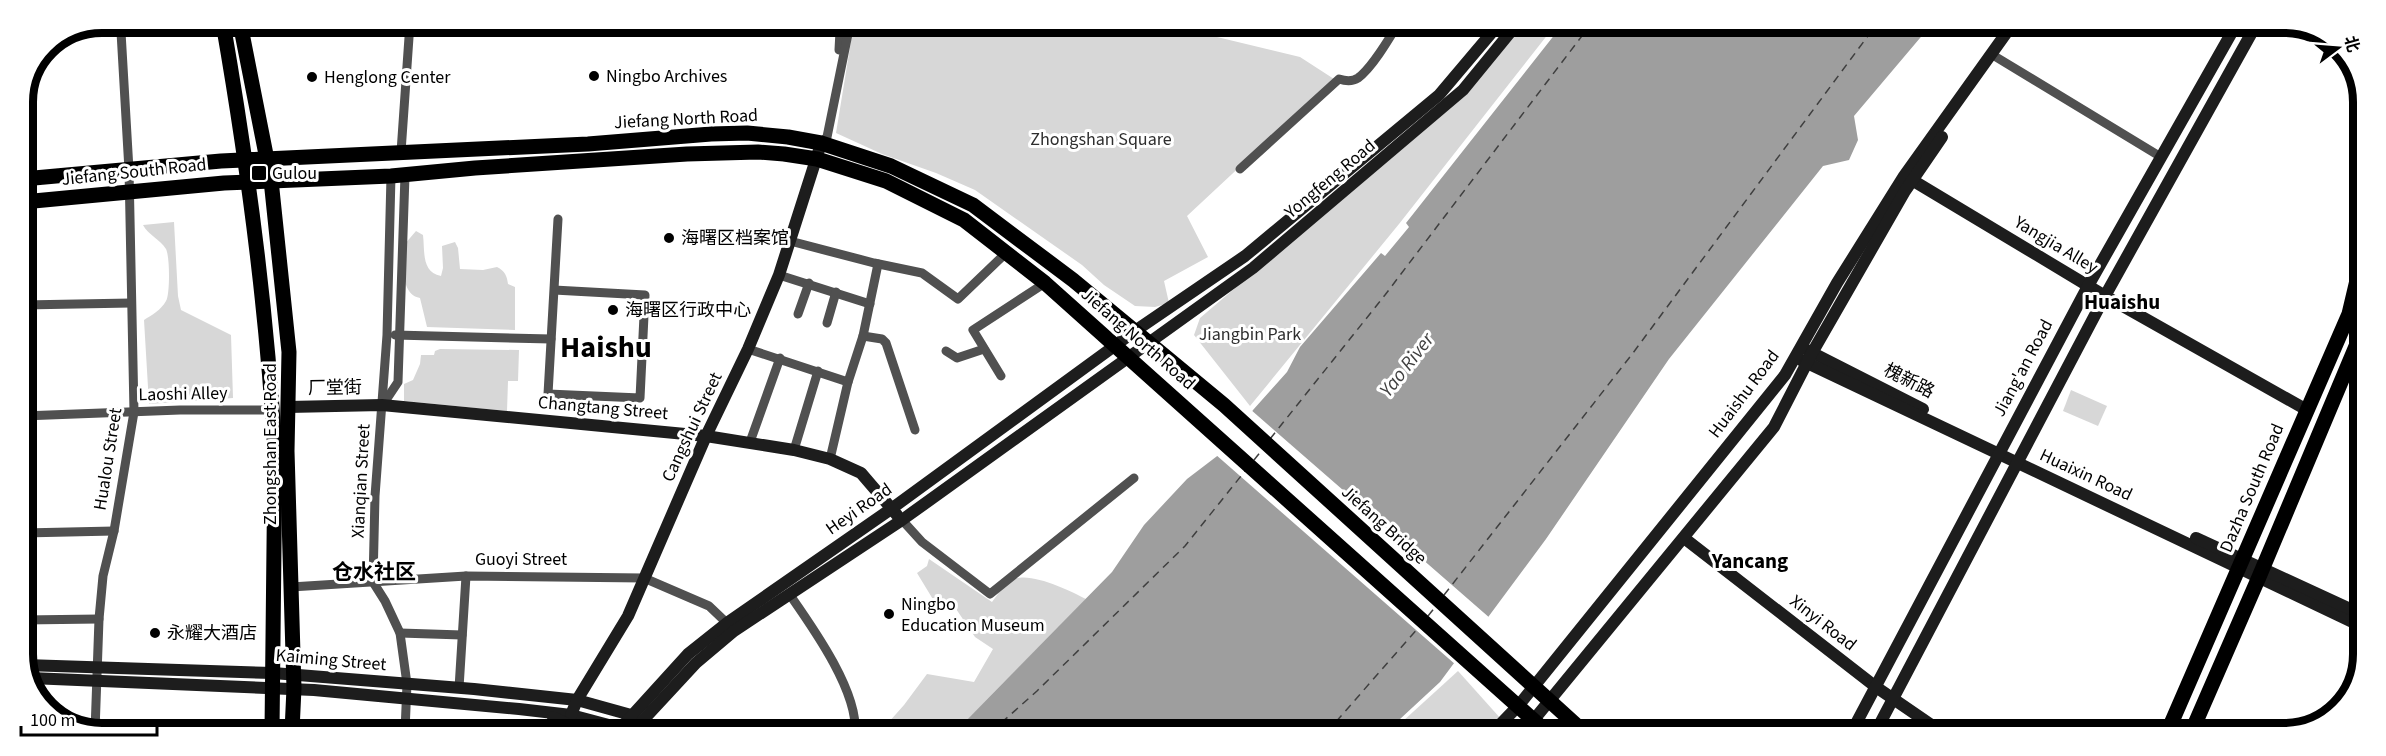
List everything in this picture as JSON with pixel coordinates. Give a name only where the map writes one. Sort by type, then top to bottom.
[{"type":"main road","name":"Zhongshan East Road","points":[[225,33],[250,181],[263,300],[280,409],[288,486],[292,723]]},
{"type":"main road","name":"Zhongshan East Road","points":[[242,33],[271,180],[290,352],[274,454],[272,723]]},
{"type":"main road","name":"Jiefang North Road","points":[[247,160],[588,144],[711,134],[747,133],[821,143],[891,166],[973,205],[1021,239],[1224,405]]},
{"type":"main road","name":"Jiefang North Road","points":[[250,181],[398,175],[687,154],[758,152],[817,159],[886,182],[964,220],[1045,283],[1519,705]]},
{"type":"main road","name":"Jiefang South Road","points":[[33,178],[247,160]]},
{"type":"main road","name":"Jiefang South Road","points":[[33,201],[250,181]]},
{"type":"main road","name":"Dazha South Road","points":[[2170,723],[2349,314],[2353,297]]},
{"type":"main road","points":[[2195,723],[2353,353]]},
{"type":"main road","name":"Jiefang Bridge","points":[[1224,405],[1573,723]]},
{"type":"main road","points":[[1519,705],[1538,723]]},
{"type":"street","name":"Hualou Street","points":[[95,722],[103,576],[114,531],[134,412],[129,170],[121,33]]},
{"type":"street","points":[[401,152],[409,33]]},
{"type":"street","points":[[821,143],[840,33]]},
{"type":"street","points":[[821,143],[827,137],[848,33]]},
{"type":"street","points":[[1240,169],[1339,79],[1348,81],[1357,79],[1381,51],[1392,33]]},
{"type":"street","name":"Yongfeng Road","points":[[1135,331],[1245,256],[1439,95],[1491,33]]},
{"type":"street","name":"Yongfeng Road","points":[[1150,343],[1253,268],[1463,90],[1510,33]]},
{"type":"street","name":"Huaishu Road","points":[[1502,723],[1519,705],[1785,375],[1837,283],[1904,176],[2006,33]]},
{"type":"street","name":"Huaishu Road","points":[[1532,723],[1774,427],[1810,358],[1912,180],[2015,33]]},
{"type":"street","name":"Jiang'an Road","points":[[1856,723],[2088,286],[2231,33]]},
{"type":"street","points":[[1880,723],[2105,296],[2252,33]]},
{"type":"street","points":[[1996,57],[2161,157]]},
{"type":"street","name":"Cangshui Street","points":[[571,715],[577,700],[628,616],[706,436],[748,349],[779,275],[821,143]]},
{"type":"street","name":"Xianqian Street","points":[[373,582],[375,496],[398,175]]},
{"type":"street","name":"Xianqian Street","points":[[382,405],[398,382],[398,175]]},
{"type":"street","name":"Yangjia Alley","points":[[1912,180],[2105,296],[2307,410]]},
{"type":"street","points":[[554,290],[645,295],[640,398],[549,394],[551,339],[558,219]]},
{"type":"street","points":[[790,241],[922,273],[958,299],[1007,252]]},
{"type":"street","points":[[830,459],[863,336],[878,264]]},
{"type":"street","points":[[779,275],[870,304]]},
{"type":"street","points":[[798,314],[809,283]]},
{"type":"street","points":[[1001,376],[973,330],[1045,283]]},
{"type":"street","points":[[827,323],[836,292]]},
{"type":"street","points":[[33,305],[131,303]]},
{"type":"street","name":"Heyi Road","points":[[632,723],[731,627],[1135,331]]},
{"type":"street","points":[[387,335],[551,339]]},
{"type":"street","points":[[863,336],[882,339],[886,343],[915,430]]},
{"type":"street","name":"Heyi Road","points":[[627,723],[631,715],[688,654],[731,627],[790,595],[902,520],[1150,343]]},
{"type":"street","points":[[748,349],[849,382]]},
{"type":"street","points":[[946,351],[957,358],[984,349]]},
{"type":"street","points":[[1797,352],[1810,358]]},
{"type":"street","points":[[750,442],[780,358]]},
{"type":"street","name":"槐新路","points":[[1810,358],[1999,451]]},
{"type":"street","points":[[794,450],[818,371]]},
{"type":"street","name":"厂堂街","points":[[280,409],[382,405]]},
{"type":"street","name":"Changtang Street","points":[[382,405],[706,436],[794,450],[830,459],[861,473],[902,520]]},
{"type":"street","name":"Laoshi Alley","points":[[33,416],[280,409]]},
{"type":"street","name":"Huaixin Road","points":[[1999,451],[2240,564],[2353,611]]},
{"type":"street","points":[[902,520],[922,542],[990,594],[1134,478]]},
{"type":"street","points":[[33,533],[114,531]]},
{"type":"street","name":"Xinyi Road","points":[[1684,537],[1876,687],[1928,723]]},
{"type":"street","name":"Huaixin Road","points":[[2261,573],[2353,622]]},
{"type":"street","points":[[459,688],[466,576]]},
{"type":"street","name":"Guoyi Street","points":[[291,587],[466,576],[644,578],[710,606],[731,627]]},
{"type":"street","points":[[373,582],[400,633],[407,684],[405,723]]},
{"type":"street","points":[[790,595],[825,646],[844,687],[856,723]]},
{"type":"street","points":[[33,620],[99,619]]},
{"type":"street","points":[[400,633],[462,635]]},
{"type":"street","name":"Kaiming Street","points":[[34,666],[97,674],[293,682],[407,698],[571,715],[599,723]]},
{"type":"street","name":"Kaiming Street","points":[[38,678],[97,674]]},
{"type":"street","name":"Kaiming Street","points":[[293,682],[407,684],[459,688],[577,700],[631,715]]},
{"type":"street","points":[[541,712],[565,723]]},
{"type":"green space","name":"Zhongshan Square","points":[[852,33],[1200,33],[1300,57],[1334,79],[1187,216],[1208,257],[1164,281],[1169,303],[1155,307],[1135,306],[1104,285],[1082,265],[975,190],[882,154],[836,133]]},
{"type":"green space","name":"Jiangbin Park","points":[[1510,33],[1549,33],[1399,224],[1250,406],[1194,335],[1200,318],[1454,101]]},
{"type":"green space","points":[[174,222],[178,296],[181,310],[231,335],[233,398],[149,404],[144,320],[159,310],[166,301],[169,267],[166,249],[143,225]]},
{"type":"green space","points":[[416,231],[423,235],[425,260],[435,274],[441,276],[442,246],[455,242],[458,248],[460,269],[483,270],[497,267],[502,270],[508,284],[515,287],[515,330],[427,327],[420,298],[409,290],[404,276],[404,245]]},
{"type":"green space","points":[[440,349],[519,350],[518,381],[508,381],[507,411],[404,401],[404,384],[413,380],[421,355],[434,355],[435,351]]},
{"type":"green space","points":[[2071,390],[2107,406],[2098,426],[2063,411]]},
{"type":"green space","points":[[929,559],[992,602],[1008,583],[1022,578],[1051,583],[1086,599],[964,723],[888,723],[927,674],[974,682],[993,649],[975,637],[952,603],[945,607],[934,601],[917,573],[927,566]]},
{"type":"green space","points":[[1458,671],[1501,719],[1497,723],[1401,723]]},
{"type":"water","name":"Yao River","points":[[1556,33],[1924,33],[1854,116],[1858,140],[1849,160],[1823,166],[1669,359],[1546,539],[1440,682],[1396,723],[964,723],[1112,572],[1144,525],[1187,479],[1229,447],[1253,410],[1287,372],[1300,347],[1381,253],[1385,256],[1409,227],[1406,223]]},
{"type":"pier","points":[[1250,409],[1491,619],[1456,665],[1215,454],[1227,445]]},
{"type":"ferry route","points":[[1270,439],[1385,295],[1584,33]]},
{"type":"ferry route","points":[[1444,595],[1633,353],[1870,33]]},
{"type":"ferry route","points":[[1254,460],[1262,450]]},
{"type":"ferry route","points":[[1001,723],[1037,691],[1185,546],[1245,471]]},
{"type":"ferry route","points":[[1428,616],[1436,606]]},
{"type":"ferry route","points":[[1335,723],[1419,627]]},
{"type":"place","name":"Ningbo Archives","points":[[594,76]]},
{"type":"place","name":"Henglong Center","points":[[312,77]]},
{"type":"place","name":"Gulou","points":[[259,173]]},
{"type":"place","name":"海曙区档案馆","points":[[669,238]]},
{"type":"place","name":"海曙区行政中心","points":[[613,310]]},
{"type":"place","name":"Ningbo Education Museum","points":[[889,614]]},
{"type":"place","name":"永耀大酒店","points":[[155,633]]},
{"type":"district","name":"Huaishu","points":[[2122,302]]},
{"type":"district","name":"Haishu","points":[[606,347]]},
{"type":"district","name":"Yancang","points":[[1750,561]]},
{"type":"district","name":"仓水社区","points":[[374,572]]}]
